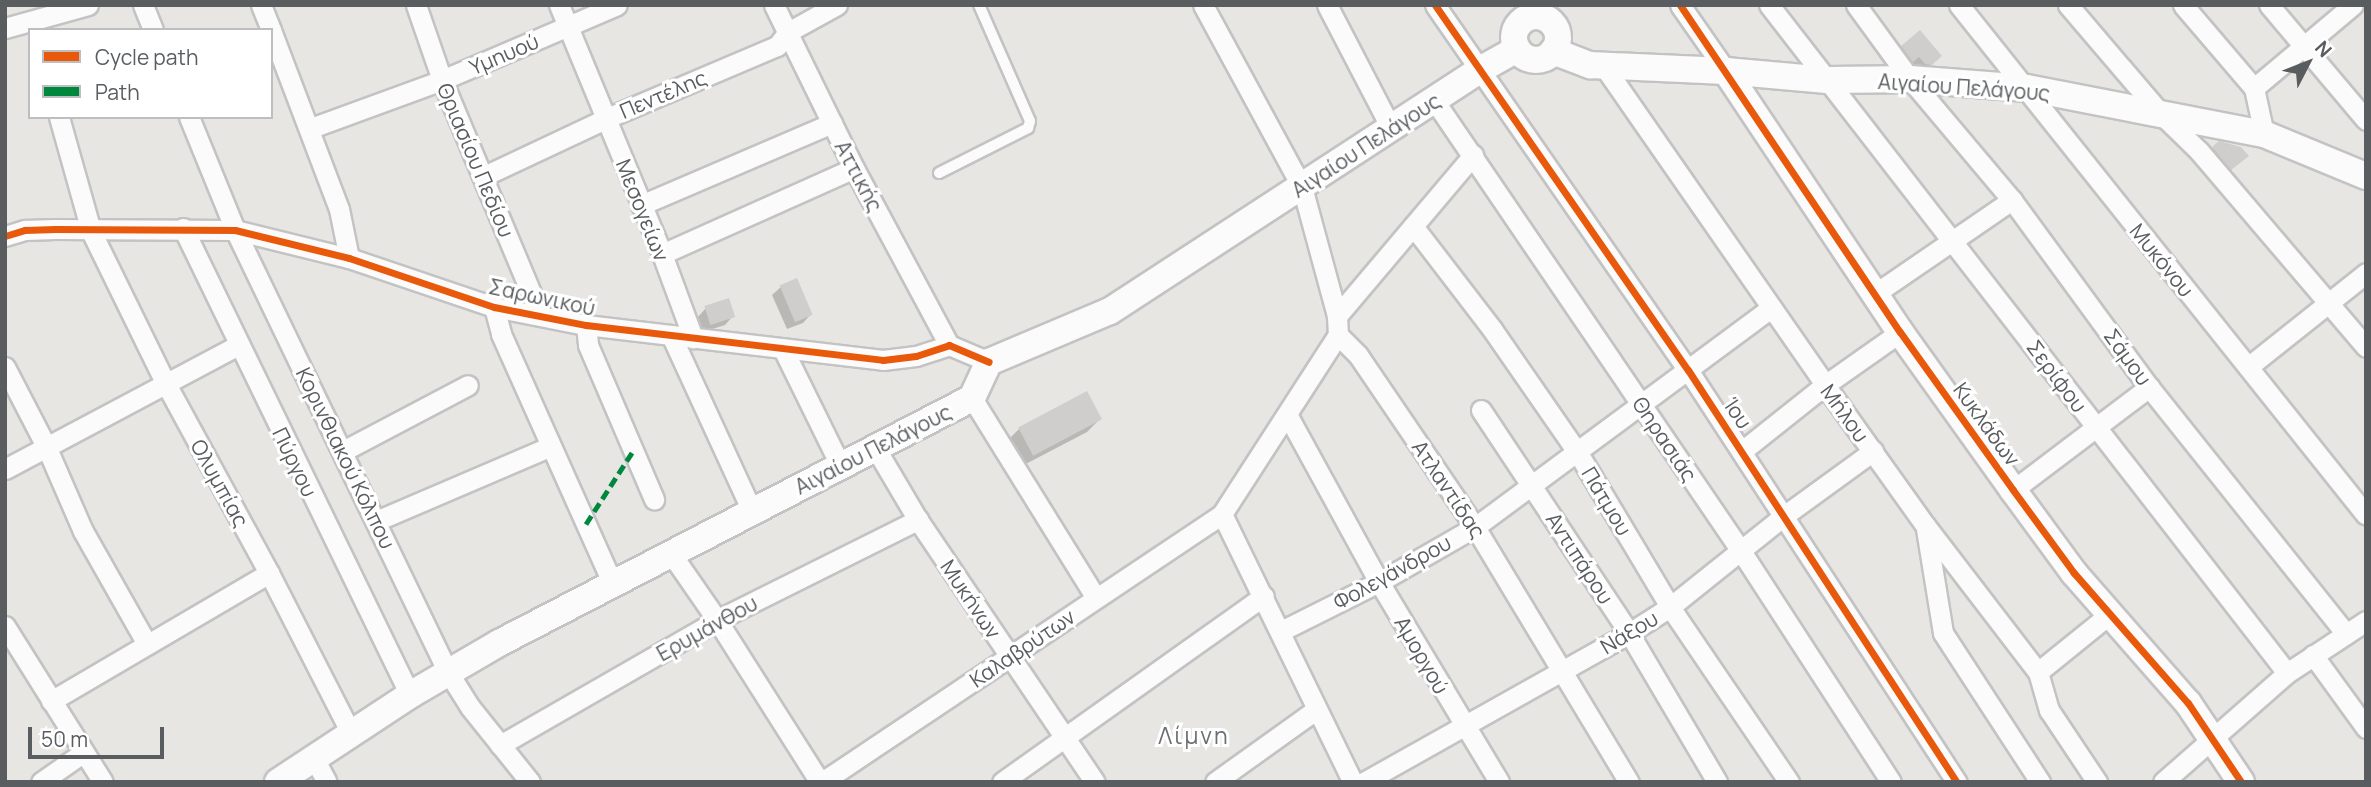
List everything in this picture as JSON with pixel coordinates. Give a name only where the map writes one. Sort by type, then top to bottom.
[{"type":"main road","points":[[1537,10],[1550,20],[1557,32],[1553,51],[1544,59],[1531,60],[1517,49],[1513,38],[1516,26],[1537,10]]},
{"type":"main road","name":"Αιγαίου Πελάγους","points":[[278,782],[410,695],[612,582],[972,398],[989,362],[1110,312],[1434,100],[1517,49]]},
{"type":"main road","name":"Αιγαίου Πελάγους","points":[[1553,51],[1586,64],[1726,71],[1827,80],[1910,79],[2027,88],[2264,134],[2366,176]]},
{"type":"main road","name":"Κυκλάδων","points":[[1726,71],[1900,332],[2013,490],[2074,573],[2214,738],[2241,782]]},
{"type":"street","points":[[5,28],[31,18],[88,5]]},
{"type":"street","points":[[142,5],[152,28]]},
{"type":"street","points":[[261,5],[270,28]]},
{"type":"street","name":"Θριασίου Πεδίου","points":[[416,5],[442,80],[534,300],[536,315]]},
{"type":"street","name":"Μεσογείων","points":[[559,5],[662,254],[693,338]]},
{"type":"street","name":"Υμηυού","points":[[311,128],[442,80],[617,5]]},
{"type":"street","name":"Αττικής","points":[[774,5],[854,168],[949,345]]},
{"type":"street","name":"Πεντέλης","points":[[484,176],[607,118],[777,46],[788,33],[837,5]]},
{"type":"street","name":"Ατλαντίδας","points":[[1203,5],[1303,187],[1337,326],[1475,527],[1629,782]]},
{"type":"street","points":[[1327,5],[1391,128]]},
{"type":"street","name":"Ίου","points":[[1435,5],[1478,72],[1688,370],[1957,782]]},
{"type":"street","points":[[1680,5],[1726,71]]},
{"type":"street","name":"Σερίφου","points":[[1769,5],[1954,240],[2287,673]]},
{"type":"street","name":"Μυκόνου","points":[[1959,5],[2366,515]]},
{"type":"street","points":[[2068,5],[2161,114],[2199,150],[2366,347]]},
{"type":"street","points":[[2183,5],[2254,88],[2264,134]]},
{"type":"street","points":[[2269,5],[2366,120]]},
{"type":"street","points":[[2254,88],[2353,5]]},
{"type":"street","name":"Σάμου","points":[[1863,8],[1910,79],[2012,200],[2149,387],[2346,634]]},
{"type":"street","points":[[273,35],[311,128],[339,209],[349,258]]},
{"type":"street","name":"Μήλου","points":[[1603,65],[1925,525],[1943,633],[2040,782]]},
{"type":"street","name":"Θηρασιάς","points":[[1434,100],[1741,551],[1891,782]]},
{"type":"street","name":"Ολυμπίας","points":[[60,119],[91,231],[166,384],[270,573],[351,733]]},
{"type":"street","name":"Κορινθιακού Κόλπου","points":[[190,119],[235,230],[448,673],[470,707],[530,782]]},
{"type":"street","points":[[641,205],[832,123]]},
{"type":"street","points":[[1353,782],[1265,596],[1222,514],[1288,416],[1337,326],[1413,226],[1473,155]]},
{"type":"street","points":[[662,254],[854,168]]},
{"type":"street","points":[[1876,293],[2012,200]]},
{"type":"street","name":"Πάτμου","points":[[1413,226],[1492,329],[1578,453],[1670,607],[1790,782]]},
{"type":"street","name":"Πύργου","points":[[183,228],[410,695]]},
{"type":"street","name":"Σαρωνικού","points":[[5,236],[25,230],[235,230],[349,258],[494,307],[586,325],[884,360],[916,356],[949,345]]},
{"type":"street","points":[[2248,367],[2366,273]]},
{"type":"street","points":[[494,307],[501,334],[612,582]]},
{"type":"street","name":"Φολεγάνδρου","points":[[1280,631],[1379,582],[1475,527],[1771,308]]},
{"type":"street","points":[[586,325],[587,345],[654,499]]},
{"type":"street","points":[[1742,451],[1825,385],[1900,332]]},
{"type":"street","points":[[671,335],[752,512]]},
{"type":"street","points":[[5,469],[238,345]]},
{"type":"street","points":[[949,345],[989,362]]},
{"type":"street","points":[[783,349],[841,467]]},
{"type":"street","points":[[5,367],[46,446],[83,531],[147,644]]},
{"type":"street","points":[[343,451],[468,385]]},
{"type":"street","points":[[2013,490],[2149,387]]},
{"type":"street","points":[[972,398],[1096,598]]},
{"type":"street","name":"Αντιπάρου","points":[[1481,410],[1629,634],[1717,782]]},
{"type":"street","name":"Αμοργού","points":[[1288,416],[1379,582],[1499,782]]},
{"type":"street","points":[[376,521],[551,446]]},
{"type":"street","name":"Μυκήνων","points":[[876,449],[918,520],[1095,782]]},
{"type":"street","name":"Νάξου","points":[[1363,782],[1629,634],[1670,607],[1785,515],[1873,451]]},
{"type":"street","name":"Καλαβρύτων","points":[[821,782],[1222,514]]},
{"type":"street","name":"Ερυμάνθου","points":[[500,745],[717,620],[918,520]]},
{"type":"street","points":[[1925,525],[2038,672],[2049,710],[2098,782]]},
{"type":"street","points":[[670,552],[821,782]]},
{"type":"street","points":[[51,701],[270,573]]},
{"type":"street","points":[[1002,782],[1265,596]]},
{"type":"street","points":[[2038,672],[2110,614]]},
{"type":"street","points":[[2163,782],[2287,673],[2366,621]]},
{"type":"street","points":[[5,626],[103,782]]},
{"type":"street","points":[[2313,654],[2366,728]]},
{"type":"street","points":[[1214,782],[1317,709]]},
{"type":"street","points":[[41,782],[84,752]]},
{"type":"street","points":[[314,758],[327,782]]},
{"type":"lane","points":[[939,173],[1023,132],[1030,121],[979,5]]},
{"type":"building","points":[[1920,30],[1942,56],[1932,65],[1925,64],[1919,57],[1913,62],[1901,46]]},
{"type":"building","points":[[2219,141],[2241,147],[2249,156],[2231,170],[2212,147]]},
{"type":"building","points":[[797,278],[813,315],[795,322],[780,285]]},
{"type":"building","points":[[729,298],[735,317],[710,325],[704,306]]},
{"type":"building","points":[[1087,391],[1102,419],[1033,456],[1018,428]]},
{"type":"marked path","points":[[586,524],[633,451]]},
{"type":"cycle path","points":[[1435,5],[1688,370],[1957,782]]},
{"type":"cycle path","points":[[1680,5],[1900,332],[2013,490],[2074,573],[2188,703],[2241,782]]},
{"type":"cycle path","points":[[5,236],[25,230],[55,229],[235,230],[349,258],[494,307],[586,325],[883,360],[916,356],[949,345],[989,362]]},
{"type":"district","name":"Λίμνη","points":[[1194,735]]}]
